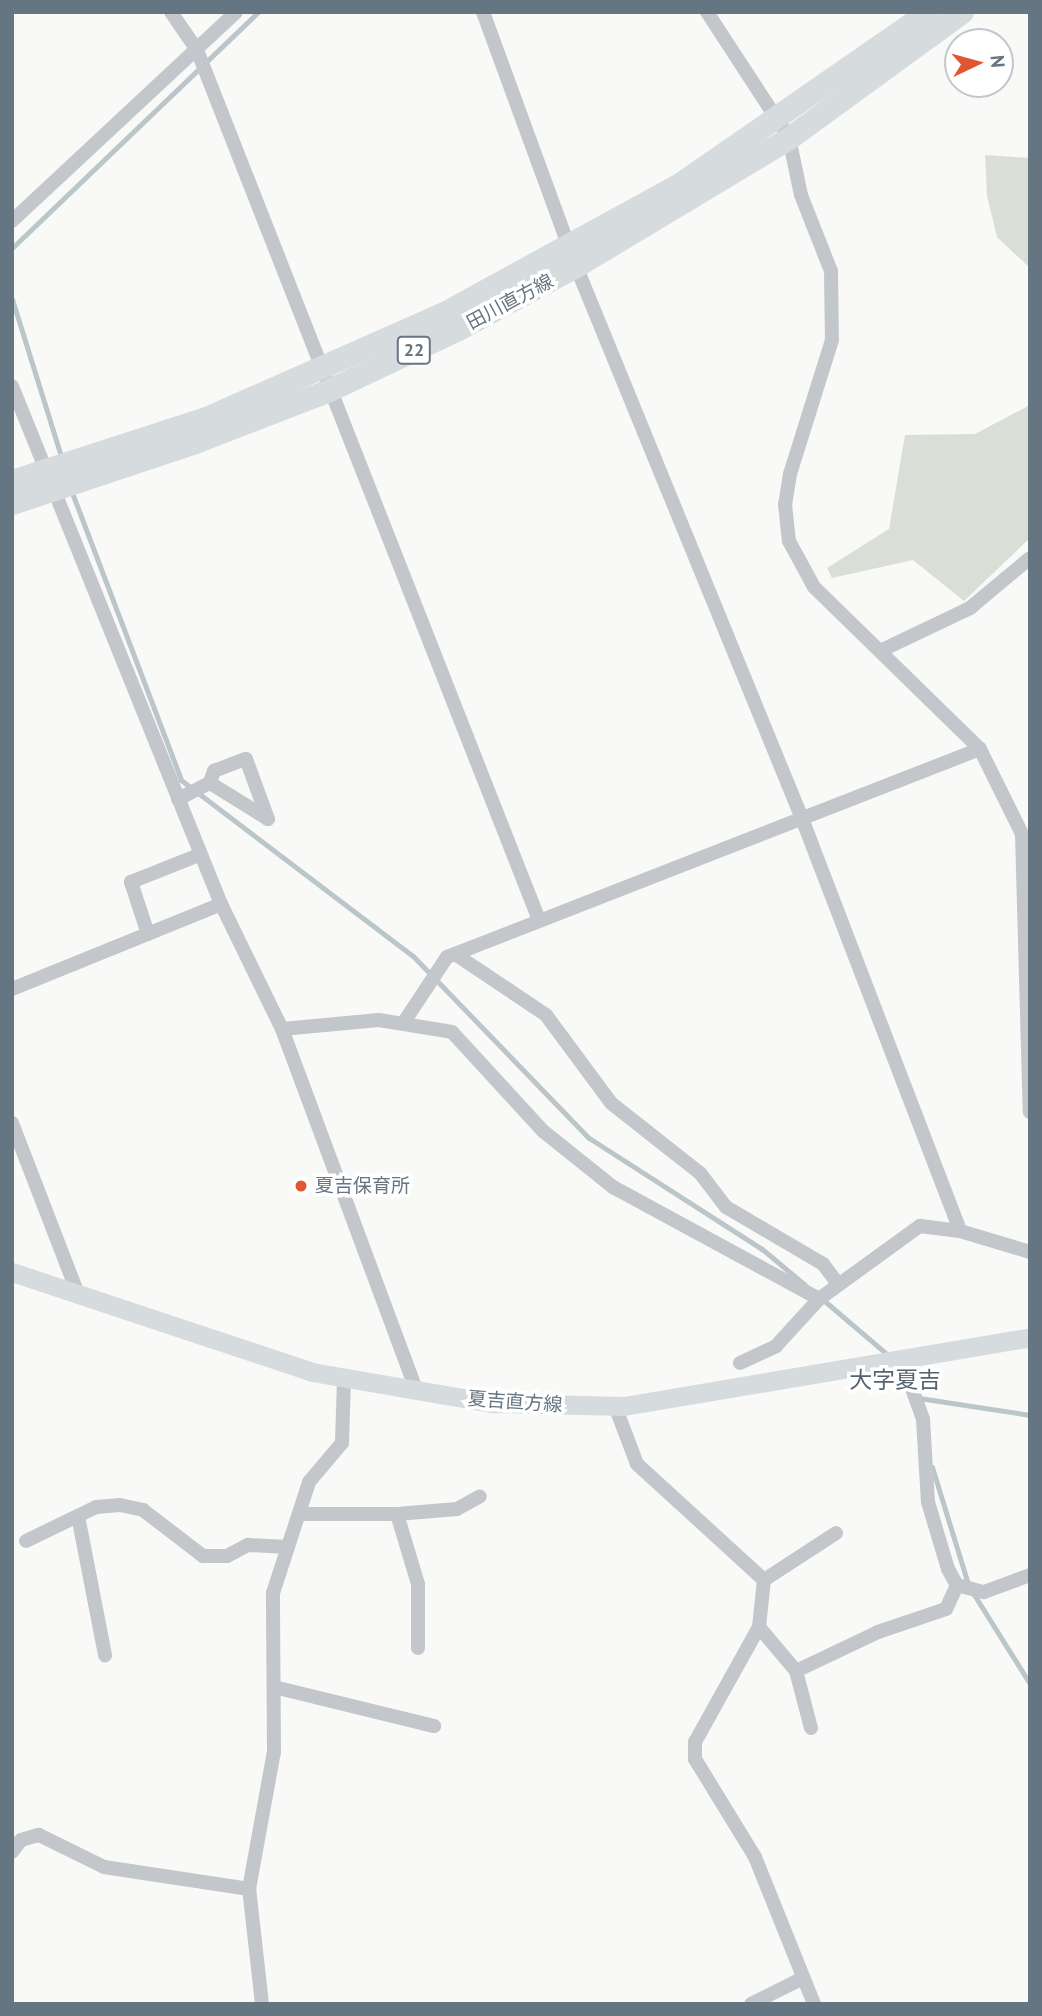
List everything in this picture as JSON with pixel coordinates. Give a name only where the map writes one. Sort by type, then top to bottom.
[{"type":"main road","name":"田川直方線","points":[[574,257],[928,12]]},
{"type":"main road","name":"田川直方線","points":[[12,503],[50,482],[325,380],[574,257],[789,138],[962,12]]},
{"type":"main road","name":"田川直方線","points":[[12,481],[50,482]]},
{"type":"main road","name":"夏吉直方線","points":[[12,1272],[344,1378],[492,1403],[615,1406],[1030,1337]]},
{"type":"street","points":[[171,12],[197,50],[539,920]]},
{"type":"street","points":[[12,221],[236,12]]},
{"type":"street","points":[[483,12],[574,257],[801,816],[960,1231]]},
{"type":"street","points":[[707,12],[789,138],[801,195],[831,271],[832,340],[790,474],[785,504],[789,541],[814,587],[882,650],[980,749],[1022,834],[1030,1112]]},
{"type":"street","points":[[12,386],[221,904],[282,1029],[416,1392]]},
{"type":"street","points":[[882,650],[970,608],[1030,558]]},
{"type":"street","points":[[404,1022],[455,954],[801,816],[980,749]]},
{"type":"street","points":[[178,799],[210,783],[214,771],[246,759],[268,819],[210,783]]},
{"type":"street","points":[[148,934],[131,882],[201,854]]},
{"type":"street","points":[[12,989],[221,904]]},
{"type":"street","points":[[455,954],[546,1015],[611,1103],[700,1173],[726,1207],[823,1264],[839,1284]]},
{"type":"street","points":[[282,1029],[404,1022],[452,1032],[543,1130],[613,1187],[819,1299]]},
{"type":"street","points":[[12,1123],[78,1294]]},
{"type":"street","points":[[740,1363],[776,1346],[819,1299],[920,1226],[960,1231],[1030,1252]]},
{"type":"street","points":[[796,1671],[878,1632],[946,1609],[957,1586],[928,1502],[923,1419],[901,1358]]},
{"type":"street","points":[[262,2004],[248,1889],[274,1752],[274,1687],[269,1622],[288,1547],[309,1482],[342,1443],[344,1378]]},
{"type":"street","points":[[615,1406],[637,1464],[764,1580]]},
{"type":"street","points":[[299,1514],[397,1514],[457,1508],[480,1496]]},
{"type":"street","points":[[26,1541],[96,1507],[143,1510],[203,1556],[228,1556],[248,1545],[288,1547]]},
{"type":"street","points":[[397,1514],[418,1584],[418,1648]]},
{"type":"street","points":[[78,1516],[105,1655]]},
{"type":"street","points":[[764,1580],[836,1533]]},
{"type":"street","points":[[957,1586],[984,1592],[1030,1575]]},
{"type":"street","points":[[764,1580],[760,1626],[695,1742],[695,1759],[755,1857],[814,2004]]},
{"type":"street","points":[[760,1626],[796,1671],[811,1728]]},
{"type":"street","points":[[274,1687],[433,1726]]},
{"type":"street","points":[[12,1852],[21,1840],[39,1835],[104,1867],[248,1889]]},
{"type":"street","points":[[751,2004],[802,1979]]},
{"type":"shaded area","points":[[985,155],[1030,158],[1030,268],[997,237],[987,196]]},
{"type":"shaded area","points":[[1030,405],[1030,538],[964,601],[913,560],[832,578],[827,568],[889,529],[905,435],[975,434]]},
{"type":"waterway","points":[[12,248],[258,12]]},
{"type":"waterway","points":[[12,299],[62,460]]},
{"type":"waterway","points":[[71,490],[181,780],[413,956],[589,1138],[762,1249],[805,1285]]},
{"type":"waterway","points":[[821,1298],[888,1355]]},
{"type":"waterway","points":[[919,1398],[1030,1415]]},
{"type":"waterway","points":[[932,1467],[968,1584]]},
{"type":"waterway","points":[[973,1593],[1030,1684]]},
{"type":"place","name":"夏吉保育所","points":[[301,1186]]},
{"type":"district","name":"大字夏吉","points":[[895,1380]]}]
